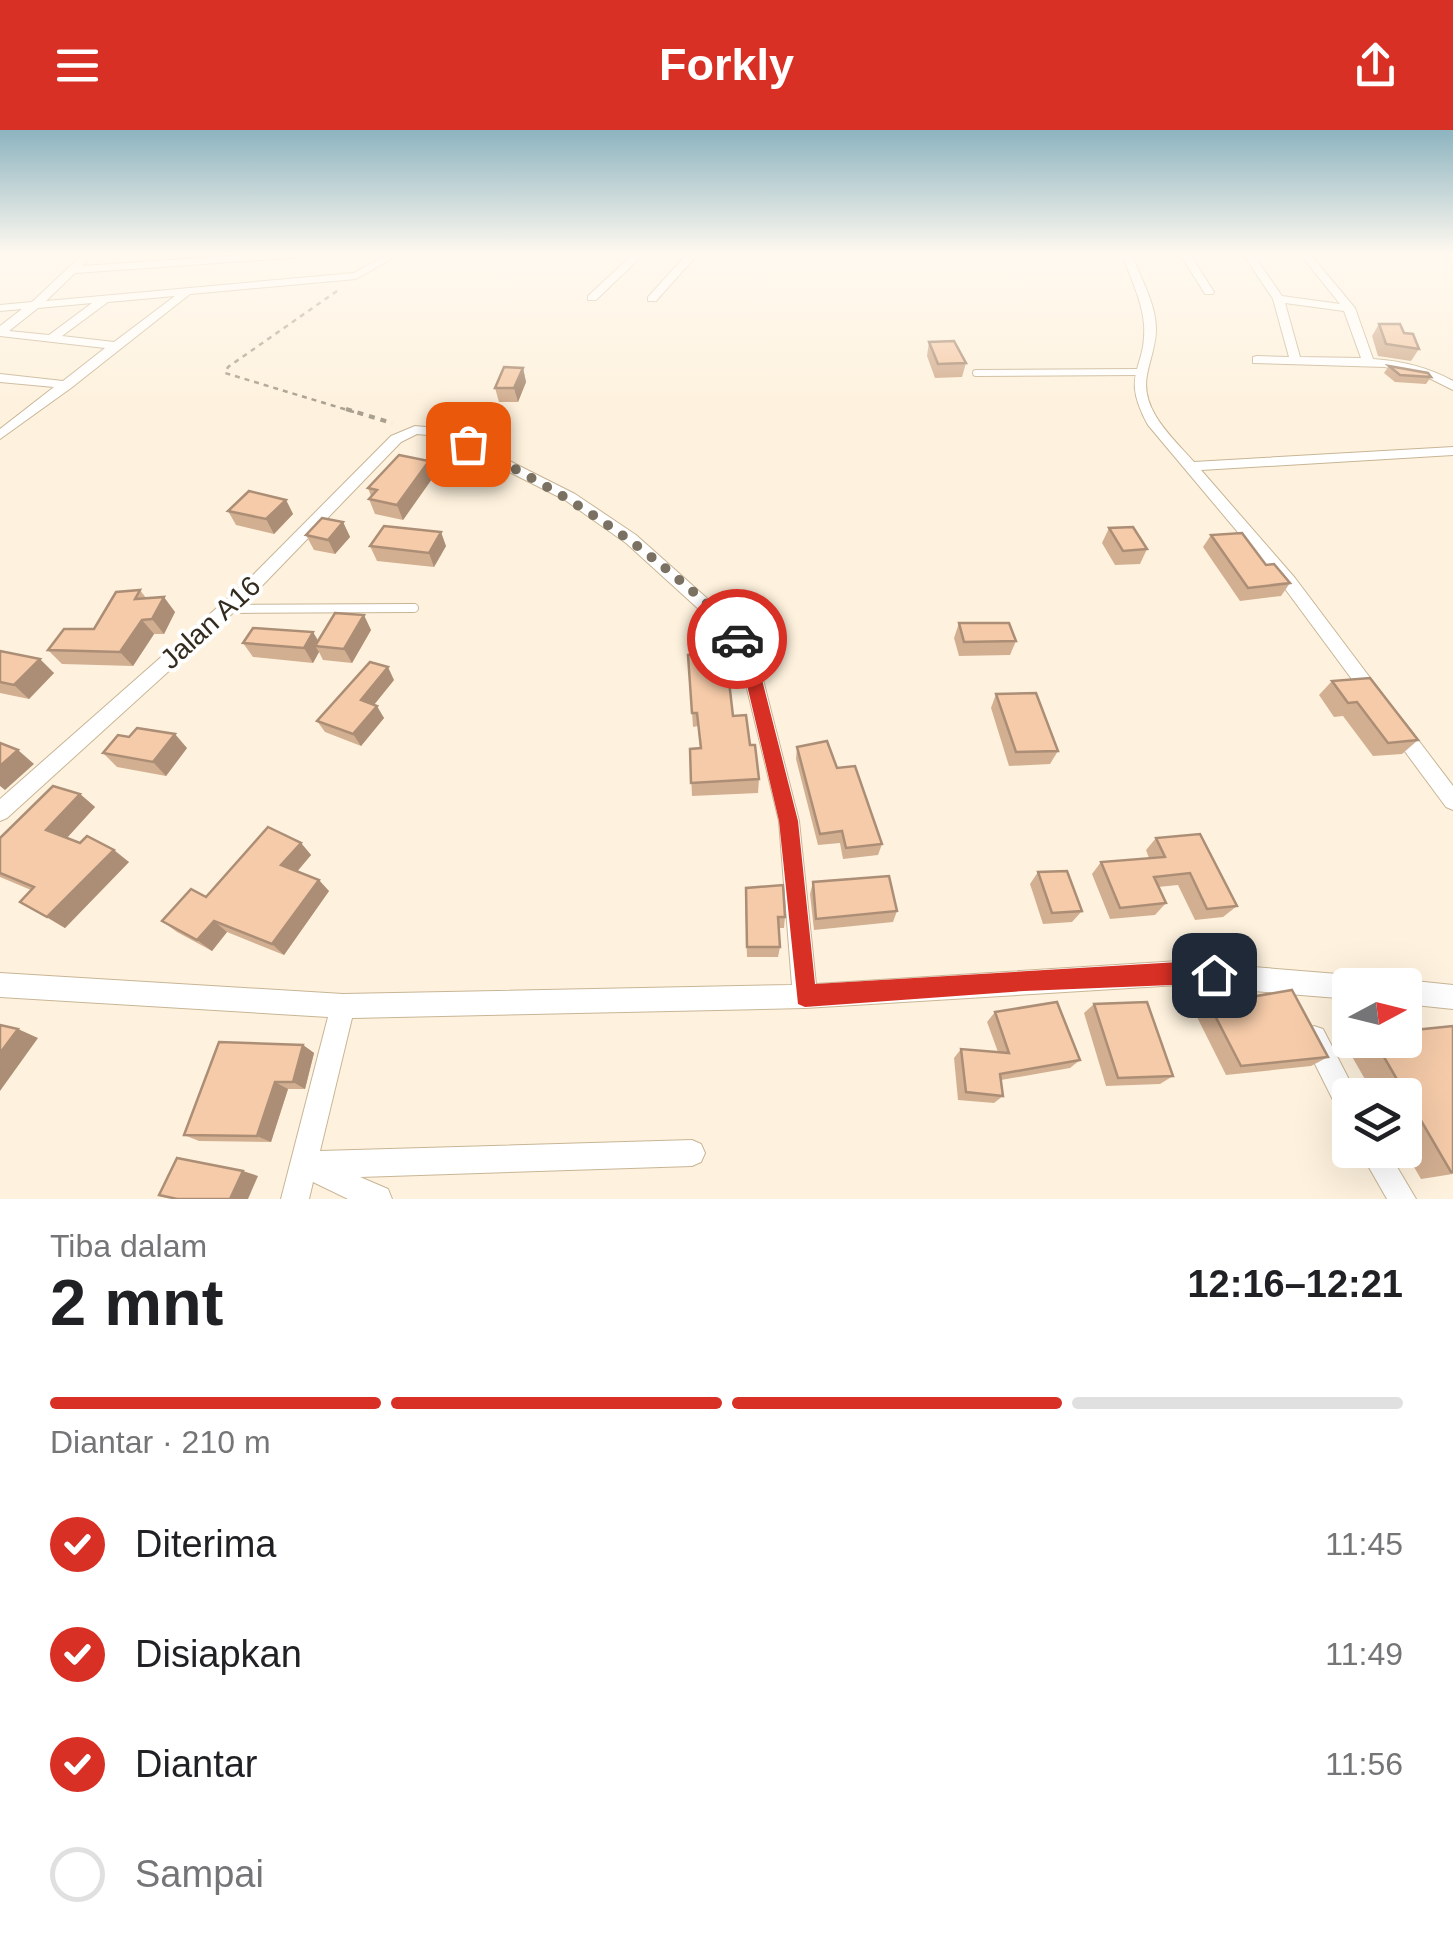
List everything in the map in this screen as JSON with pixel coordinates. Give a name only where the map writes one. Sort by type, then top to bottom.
[{"type":"street","points":[[0,308],[48,304]]},
{"type":"street","points":[[50,340],[98,304]]},
{"type":"street","points":[[4,428],[174,304]]},
{"type":"street","points":[[1143,304],[1150,324],[1137,390],[1142,405],[1289,582],[1453,801]]},
{"type":"street","points":[[1279,304],[1296,362]]},
{"type":"street","points":[[1317,304],[1349,308]]},
{"type":"street","points":[[1346,304],[1369,363]]},
{"type":"street","points":[[0,332],[35,305]]},
{"type":"street","points":[[0,332],[116,346]]},
{"type":"street","points":[[1257,360],[1402,366],[1442,378],[1453,386]]},
{"type":"street","points":[[0,378],[67,385]]},
{"type":"street","points":[[416,430],[440,432],[570,497],[632,538],[731,629],[751,668],[789,821],[805,996]]},
{"type":"street","name":"Jalan A16","points":[[0,812],[227,609],[396,439],[416,430]]},
{"type":"street","points":[[1189,466],[1453,451]]},
{"type":"street","points":[[0,985],[343,1006],[805,996],[1179,972],[1332,984]]},
{"type":"street","points":[[1284,980],[1335,1078]]},
{"type":"street","points":[[1422,994],[1453,997]]},
{"type":"street","points":[[294,1199],[343,1006]]},
{"type":"street","points":[[304,1165],[692,1153]]},
{"type":"street","points":[[304,1165],[378,1199]]},
{"type":"street","points":[[1383,1168],[1402,1199]]},
{"type":"lane","points":[[976,373],[1140,372]]},
{"type":"lane","points":[[227,609],[414,608]]},
{"type":"path","points":[[317,304],[228,367],[224,374],[416,430]]},
{"type":"building","points":[[1379,324],[1400,324],[1404,333],[1413,334],[1419,349],[1386,344]]},
{"type":"building","points":[[954,341],[966,363],[938,364],[929,342]]},
{"type":"building","points":[[1389,366],[1428,373],[1431,377],[1400,375]]},
{"type":"building","points":[[504,367],[523,368],[514,388],[495,388]]},
{"type":"building","points":[[399,455],[429,461],[397,505],[369,499],[377,490],[368,488]]},
{"type":"building","points":[[249,491],[286,500],[266,519],[228,511]]},
{"type":"building","points":[[322,518],[343,522],[328,540],[306,535]]},
{"type":"building","points":[[384,526],[441,532],[429,553],[370,546]]},
{"type":"building","points":[[1133,527],[1147,549],[1123,551],[1109,528]]},
{"type":"building","points":[[1242,533],[1266,565],[1274,564],[1290,583],[1248,588],[1211,535]]},
{"type":"building","points":[[140,590],[135,599],[164,597],[152,619],[142,620],[120,652],[48,650],[64,629],[94,629],[116,592]]},
{"type":"building","points":[[335,613],[364,615],[344,649],[315,646]]},
{"type":"building","points":[[959,623],[1009,623],[1016,641],[964,642]]},
{"type":"building","points":[[253,628],[313,632],[304,648],[243,643]]},
{"type":"building","points":[[0,651],[40,659],[14,685],[0,682]]},
{"type":"building","points":[[731,651],[734,673],[728,673],[733,716],[746,715],[759,779],[691,783],[690,749],[701,748],[697,713],[692,713],[688,655]]},
{"type":"building","points":[[370,662],[388,667],[361,700],[377,706],[353,734],[317,721]]},
{"type":"building","points":[[1370,678],[1418,740],[1388,743],[1357,702],[1348,703],[1332,681]]},
{"type":"building","points":[[1036,693],[1058,751],[1016,752],[996,694]]},
{"type":"building","points":[[137,728],[175,734],[153,762],[103,753],[118,735],[129,737]]},
{"type":"building","points":[[827,741],[837,768],[855,766],[882,844],[846,848],[842,831],[820,834],[797,747]]},
{"type":"building","points":[[0,743],[18,750],[0,766]]},
{"type":"building","points":[[53,786],[80,794],[46,830],[80,843],[87,836],[114,850],[47,917],[20,902],[34,887],[0,873],[0,838]]},
{"type":"building","points":[[268,827],[301,843],[281,865],[319,880],[272,944],[214,921],[197,940],[162,921],[191,889],[206,897]]},
{"type":"building","points":[[1200,834],[1237,906],[1207,909],[1190,873],[1154,877],[1166,903],[1120,908],[1101,862],[1165,857],[1156,838]]},
{"type":"building","points":[[1067,871],[1082,911],[1052,913],[1038,872]]},
{"type":"building","points":[[889,876],[897,911],[816,919],[813,882]]},
{"type":"building","points":[[783,885],[785,917],[778,917],[780,947],[747,947],[746,888]]},
{"type":"building","points":[[1292,990],[1328,1057],[1241,1066],[1209,1004]]},
{"type":"building","points":[[1057,1002],[1080,1060],[1000,1074],[1003,1096],[966,1092],[961,1049],[1009,1053],[995,1012]]},
{"type":"building","points":[[1147,1002],[1173,1076],[1118,1078],[1094,1004]]},
{"type":"building","points":[[0,1025],[18,1029],[0,1053]]},
{"type":"building","points":[[1453,1026],[1453,1172],[1422,1122],[1422,1078],[1396,1078],[1384,1058],[1422,1058],[1422,1029]]},
{"type":"building","points":[[219,1042],[303,1045],[293,1082],[275,1082],[257,1136],[184,1135]]},
{"type":"building","points":[[177,1158],[243,1171],[230,1199],[159,1195]]},
{"type":"way so far","points":[[468,444],[570,497],[632,538],[699,596],[737,639]]},
{"type":"route","points":[[737,639],[751,668],[789,821],[805,996],[1179,972],[1214,975]]}]
